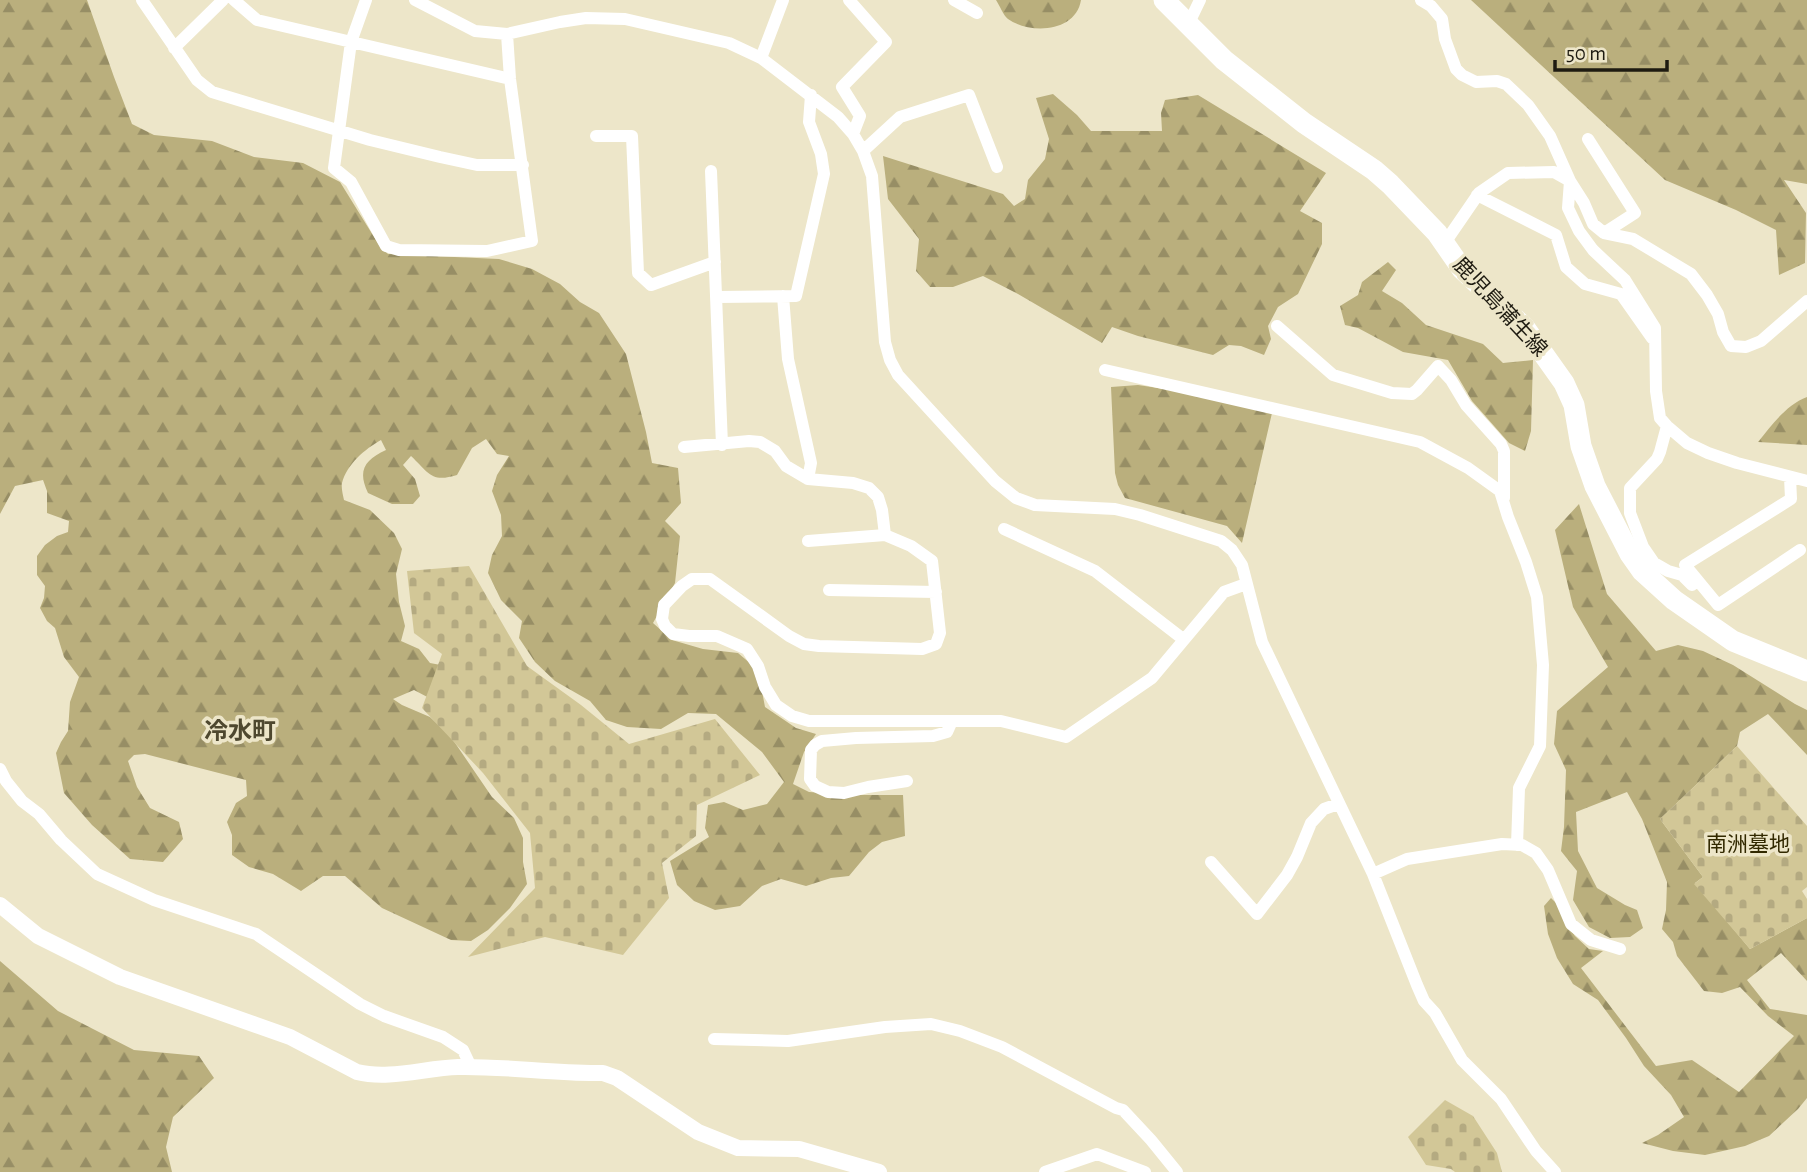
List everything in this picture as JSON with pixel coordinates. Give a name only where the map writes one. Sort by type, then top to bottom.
[{"type":"main road","name":"鹿児島蒲生線","points":[[1164,0],[1224,60],[1304,123],[1374,170],[1390,184],[1437,233],[1462,269],[1525,328],[1564,383],[1574,405],[1581,446],[1595,486],[1630,554],[1642,571],[1674,600],[1733,641],[1807,671]]},
{"type":"street","points":[[142,0],[197,80],[212,92],[370,140],[477,165],[523,165]]},
{"type":"street","points":[[174,48],[223,0]]},
{"type":"street","points":[[234,0],[257,20],[510,79]]},
{"type":"street","points":[[366,0],[351,42],[334,168],[351,182],[386,246],[399,250],[487,251],[532,240],[510,79],[507,34]]},
{"type":"street","points":[[415,0],[475,31],[507,34],[560,22],[625,19],[729,43],[761,58],[838,117],[863,151],[872,176],[885,342],[898,375],[995,481],[1016,498],[1035,505],[1115,509],[1140,515],[1222,541],[1232,550],[1241,565],[1262,642],[1373,874],[1424,1001],[1435,1013],[1462,1060],[1501,1099],[1536,1151],[1555,1172]]},
{"type":"street","points":[[761,58],[783,0]]},
{"type":"street","points":[[849,0],[886,42],[842,87],[860,116],[853,134]]},
{"type":"street","points":[[954,0],[976,13]]},
{"type":"street","points":[[1188,25],[1200,0]]},
{"type":"street","points":[[1421,0],[1431,6],[1442,19],[1456,69],[1469,80],[1506,84],[1528,105],[1550,136],[1593,223],[1604,233],[1633,239],[1691,274],[1718,314],[1723,332],[1731,346],[1746,347],[1761,341],[1807,301]]},
{"type":"street","points":[[717,298],[796,296],[824,174],[821,154],[808,122],[811,95]]},
{"type":"street","points":[[863,151],[900,117],[969,95],[997,167]]},
{"type":"street","points":[[596,136],[632,136],[638,273],[651,285],[715,262]]},
{"type":"street","points":[[1588,139],[1635,213],[1604,233]]},
{"type":"street","points":[[712,171],[722,444]]},
{"type":"street","points":[[1444,243],[1477,195],[1508,173],[1553,172],[1570,181]]},
{"type":"street","points":[[1570,181],[1568,208],[1579,231],[1593,250],[1625,280],[1655,328],[1656,391],[1660,418],[1687,443],[1708,453],[1807,481]]},
{"type":"street","points":[[1477,195],[1556,235],[1566,267],[1585,284],[1621,294],[1654,341]]},
{"type":"street","points":[[783,296],[788,359],[811,463],[808,479]]},
{"type":"street","points":[[1277,326],[1333,375],[1392,393],[1412,394],[1438,366],[1451,380],[1465,405],[1501,444],[1504,451],[1504,505]]},
{"type":"street","points":[[1105,370],[1420,442],[1468,468],[1500,491],[1537,597],[1543,664],[1540,746],[1519,788],[1517,845]]},
{"type":"street","points":[[1667,426],[1657,458],[1630,488],[1630,513],[1643,547],[1654,563],[1682,575],[1715,608]]},
{"type":"street","points":[[684,447],[749,440],[760,442],[775,451],[786,466],[808,479],[869,488],[878,498],[882,510],[885,536]]},
{"type":"street","points":[[1790,477],[1791,499],[1685,565],[1718,605],[1800,550]]},
{"type":"street","points":[[1004,529],[1095,571],[1183,639]]},
{"type":"street","points":[[808,541],[885,536],[911,546],[932,561],[940,633],[936,644],[922,649],[804,644],[710,579],[692,579],[682,586],[664,605],[662,619],[673,634],[717,636],[747,649],[776,705],[792,716],[808,721],[1001,721],[1066,737],[1152,678],[1224,592],[1246,584]]},
{"type":"street","points":[[829,590],[936,592]]},
{"type":"street","points":[[908,781],[844,793],[828,792],[815,786],[810,779],[811,750],[822,741],[933,736],[947,733],[952,721]]},
{"type":"street","points":[[0,769],[22,801],[39,814],[61,840],[97,874],[154,900],[256,934],[360,1004],[384,1016],[443,1037],[463,1050],[471,1067]]},
{"type":"street","points":[[1211,862],[1257,914],[1287,875],[1311,823],[1324,809],[1338,804]]},
{"type":"street","points":[[1373,874],[1407,859],[1502,844],[1522,845],[1536,853],[1548,870],[1571,923],[1591,940],[1620,950]]},
{"type":"street","points":[[0,905],[38,936],[120,977],[290,1037],[357,1072],[387,1074],[471,1067],[603,1073],[617,1078],[698,1132],[738,1148],[799,1149],[879,1172]]},
{"type":"street","points":[[714,1039],[788,1041],[885,1027],[931,1024],[960,1031],[1002,1047],[1123,1110],[1177,1172]]},
{"type":"street","points":[[1045,1172],[1097,1154],[1145,1172]]},
{"type":"green space","points":[[0,0],[87,0],[132,124],[154,135],[212,141],[254,157],[303,163],[340,182],[379,245],[388,254],[499,259],[532,269],[560,284],[580,302],[599,313],[626,354],[652,463],[678,468],[681,503],[665,521],[680,536],[675,583],[653,623],[672,640],[703,649],[738,653],[758,670],[765,707],[796,728],[816,734],[804,752],[793,784],[809,792],[903,795],[905,836],[882,842],[869,852],[849,876],[831,878],[806,886],[781,879],[762,886],[740,906],[715,910],[694,901],[677,885],[670,861],[709,837],[705,828],[708,805],[724,802],[743,810],[767,804],[784,782],[762,752],[716,714],[688,713],[661,729],[627,727],[606,720],[590,701],[555,681],[535,662],[519,638],[522,621],[501,600],[488,573],[492,555],[502,536],[501,515],[492,491],[497,475],[509,456],[497,454],[486,439],[472,448],[457,475],[441,478],[431,475],[411,456],[403,465],[415,479],[420,496],[413,504],[392,504],[368,493],[363,472],[368,462],[386,450],[381,440],[352,463],[344,476],[342,487],[344,500],[370,510],[394,533],[402,549],[396,574],[405,626],[401,641],[419,649],[430,663],[446,666],[433,700],[414,690],[393,699],[430,717],[451,737],[492,797],[514,818],[523,838],[527,884],[510,908],[488,930],[471,941],[451,940],[382,908],[345,876],[323,876],[301,891],[273,874],[249,867],[232,855],[232,835],[227,822],[236,803],[247,796],[246,780],[145,754],[134,755],[128,761],[137,787],[150,808],[179,822],[183,839],[163,862],[130,859],[92,825],[64,793],[56,753],[68,731],[70,702],[79,677],[64,657],[55,628],[47,621],[40,608],[45,586],[37,575],[37,556],[45,545],[68,532],[69,521],[47,513],[47,491],[43,480],[15,486],[0,514]]},
{"type":"green space","points":[[996,0],[1081,0],[1071,19],[1051,28],[1040,28],[1028,27],[1008,19]]},
{"type":"green space","points":[[1471,0],[1807,0],[1807,184],[1784,180],[1806,213],[1805,263],[1779,275],[1776,230],[1665,180]]},
{"type":"green space","points":[[1053,94],[1091,131],[1162,131],[1161,113],[1165,100],[1198,95],[1326,173],[1300,211],[1322,223],[1322,244],[1298,294],[1278,307],[1268,326],[1271,339],[1264,355],[1241,346],[1229,345],[1213,355],[1112,327],[1102,343],[983,276],[953,287],[930,287],[916,271],[919,239],[888,199],[883,156],[1003,194],[1014,206],[1025,199],[1028,180],[1045,159],[1049,139],[1036,98]]},
{"type":"green space","points":[[1388,262],[1396,270],[1382,291],[1402,303],[1426,325],[1483,344],[1503,363],[1533,360],[1531,431],[1525,451],[1509,443],[1472,401],[1448,360],[1403,352],[1358,328],[1345,325],[1340,306],[1358,295],[1362,282]]},
{"type":"green space","points":[[1138,385],[1191,393],[1272,413],[1242,543],[1227,526],[1125,498],[1115,473],[1111,387]]},
{"type":"green space","points":[[1807,397],[1807,445],[1758,442],[1786,410]]},
{"type":"green space","points":[[1579,504],[1607,594],[1656,651],[1678,645],[1703,651],[1733,665],[1807,710],[1807,755],[1768,714],[1740,732],[1737,746],[1660,819],[1703,877],[1695,883],[1750,949],[1807,918],[1807,981],[1781,953],[1747,980],[1770,1009],[1807,1015],[1807,1098],[1769,1136],[1745,1146],[1705,1155],[1642,1143],[1684,1117],[1671,1095],[1644,1066],[1598,1000],[1573,984],[1557,958],[1548,934],[1544,906],[1551,898],[1559,906],[1564,921],[1575,936],[1589,949],[1603,951],[1581,968],[1656,1066],[1692,1060],[1739,1092],[1794,1036],[1768,1016],[1740,987],[1722,993],[1704,991],[1677,956],[1673,942],[1662,929],[1667,882],[1642,819],[1627,792],[1576,812],[1578,851],[1597,888],[1637,910],[1643,928],[1630,937],[1610,938],[1589,927],[1573,900],[1577,871],[1561,851],[1566,770],[1554,744],[1557,711],[1608,667],[1573,607],[1555,530]]},
{"type":"green space","points":[[469,566],[527,666],[629,744],[715,719],[760,775],[697,805],[696,836],[662,863],[669,898],[623,955],[545,937],[468,957],[535,888],[530,833],[483,773],[422,708],[442,654],[414,633],[407,571]]},
{"type":"green space","name":"南洲墓地","points":[[1737,746],[1807,826],[1807,887],[1802,891],[1807,899],[1807,918],[1750,949],[1694,884],[1703,877],[1660,819]]},
{"type":"green space","points":[[0,961],[58,1011],[134,1050],[199,1056],[214,1078],[173,1117],[166,1147],[172,1172],[0,1172]]},
{"type":"green space","points":[[1445,1100],[1473,1116],[1497,1153],[1502,1172],[1455,1172],[1426,1165],[1408,1137]]},
{"type":"district","name":"冷水町","points":[[240,732]]}]
